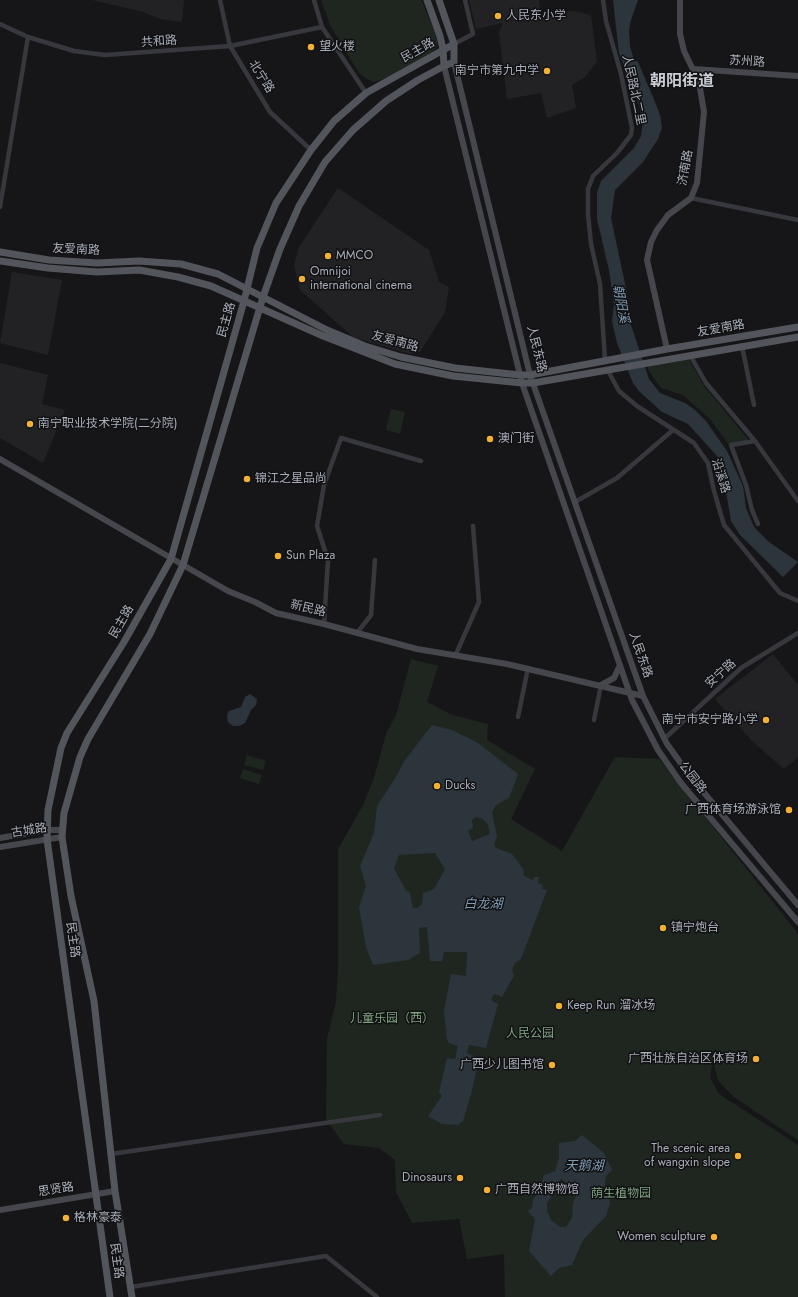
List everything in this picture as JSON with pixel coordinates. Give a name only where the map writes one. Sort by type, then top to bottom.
[{"type":"main road","name":"人民东路","points":[[428,0],[443,49],[444,66],[522,383],[630,692]]},
{"type":"main road","name":"人民东路","points":[[439,0],[454,44],[454,62],[530,375],[643,696]]},
{"type":"main road","name":"济南路","points":[[664,350],[647,260],[651,242],[657,230],[668,215],[691,198],[697,183],[704,112],[699,82],[684,51],[680,34],[680,0]]},
{"type":"main road","name":"民主路","points":[[110,1297],[46,830],[48,810],[57,765],[67,733],[124,642],[171,558],[244,301],[257,248],[265,225],[276,203],[310,150],[334,121],[366,93],[454,44]]},
{"type":"main road","name":"民主路","points":[[132,1297],[111,1154],[94,1001],[71,896],[62,834],[64,813],[80,757],[88,739],[150,634],[183,565],[263,297],[280,249],[293,221],[325,162],[354,130],[386,101],[418,80],[454,62]]},
{"type":"main road","name":"苏州路","points":[[694,69],[798,76]]},
{"type":"main road","name":"友爱南路","points":[[0,252],[56,260],[97,263],[139,261],[181,264],[218,274],[327,330],[365,346],[401,357],[455,368],[520,375],[530,375],[798,327]]},
{"type":"main road","name":"友爱南路","points":[[0,261],[48,268],[97,272],[139,270],[178,277],[211,286],[260,309],[362,352],[396,364],[453,376],[522,383],[533,383],[609,368],[798,337]]},
{"type":"main road","name":"新民路","points":[[0,458],[228,592],[255,602],[276,613],[324,624],[417,649],[456,654],[528,668],[643,696]]},
{"type":"main road","points":[[601,685],[614,678],[620,665]]},
{"type":"main road","name":"公园路","points":[[630,692],[658,750],[681,783],[798,922]]},
{"type":"main road","name":"公园路","points":[[643,696],[664,739],[690,776],[798,905]]},
{"type":"main road","name":"古城路","points":[[0,838],[46,830],[62,834]]},
{"type":"main road","name":"古城路","points":[[0,847],[47,839],[62,834]]},
{"type":"main road","name":"思贤路","points":[[0,1210],[116,1191]]},
{"type":"street","name":"北宁路","points":[[220,0],[230,46],[270,112],[310,150]]},
{"type":"street","points":[[314,0],[322,27],[366,93]]},
{"type":"street","points":[[454,44],[473,34],[465,0]]},
{"type":"street","name":"人民路北二里","points":[[603,0],[606,21],[621,74],[632,128],[631,135],[618,152],[593,176],[588,189],[588,214],[591,244],[600,284],[607,360]]},
{"type":"street","name":"共和路","points":[[0,24],[28,37],[74,51],[105,55],[230,46],[322,27]]},
{"type":"street","points":[[0,207],[28,37]]},
{"type":"street","points":[[691,198],[798,220]]},
{"type":"street","points":[[742,346],[754,405]]},
{"type":"street","points":[[690,355],[706,383],[755,441],[798,501]]},
{"type":"street","name":"沿溪路","points":[[609,368],[619,391],[637,406],[694,443],[708,463],[724,525],[735,541],[780,593],[798,601]]},
{"type":"street","points":[[575,502],[616,478],[673,430]]},
{"type":"street","points":[[324,624],[328,560],[317,526],[324,485],[341,438],[421,460]]},
{"type":"street","points":[[755,441],[731,445],[746,485],[752,510],[758,524]]},
{"type":"street","points":[[456,654],[480,602],[473,526]]},
{"type":"street","points":[[357,633],[371,615],[375,560]]},
{"type":"street","name":"安宁路","points":[[664,739],[741,668],[798,633]]},
{"type":"street","points":[[518,717],[528,668]]},
{"type":"street","points":[[594,720],[601,685]]},
{"type":"street","points":[[111,1154],[380,1115]]},
{"type":"street","points":[[131,1287],[326,1256],[377,1297]]},
{"type":"shaded area","points":[[92,0],[184,0],[182,22],[160,19],[140,11]]},
{"type":"shaded area","name":"南宁市第九中学","points":[[469,0],[539,0],[540,13],[574,11],[591,15],[597,62],[585,77],[572,85],[576,108],[547,118],[541,93],[507,99],[499,32],[503,23],[476,29]]},
{"type":"shaded area","points":[[338,188],[429,250],[439,282],[449,287],[445,312],[420,352],[410,354],[353,337],[300,290],[294,265],[299,247]]},
{"type":"shaded area","points":[[12,272],[62,280],[48,355],[0,343]]},
{"type":"shaded area","name":"南宁职业技术学院(二分院)","points":[[0,363],[48,375],[42,404],[65,410],[43,463],[0,438]]},
{"type":"shaded area","name":"南宁市安宁路小学","points":[[773,654],[798,685],[798,757],[784,769],[752,741],[715,699]]},
{"type":"green space","points":[[321,0],[421,0],[438,38],[437,47],[431,53],[390,77],[374,82],[359,73],[331,27]]},
{"type":"green space","points":[[688,358],[704,386],[751,443],[729,445],[710,419],[683,395],[661,388],[649,371],[647,365]]},
{"type":"green space","points":[[391,409],[405,412],[400,434],[386,430]]},
{"type":"green space","name":"人民公园","points":[[411,659],[438,666],[427,702],[452,715],[488,724],[487,740],[535,769],[511,819],[562,851],[615,757],[659,759],[796,931],[798,936],[798,1140],[734,1097],[724,1087],[718,1080],[714,1065],[715,1047],[710,1078],[719,1094],[798,1145],[798,1297],[505,1297],[504,1254],[467,1259],[459,1219],[412,1223],[396,1192],[395,1160],[379,1148],[344,1144],[326,1119],[327,1039],[336,1001],[338,970],[338,849],[363,805],[374,778],[386,734],[396,715]]},
{"type":"green space","points":[[247,755],[266,761],[263,770],[244,765]]},
{"type":"green space","points":[[243,769],[262,775],[259,784],[240,778]]},
{"type":"water","name":"朝阳溪","points":[[613,0],[638,0],[629,30],[630,46],[634,60],[638,62],[653,97],[660,115],[662,128],[658,139],[643,162],[615,190],[611,218],[627,293],[630,322],[649,379],[660,393],[685,403],[706,421],[727,451],[743,486],[746,508],[754,527],[769,542],[798,562],[783,577],[740,535],[731,521],[724,480],[717,456],[688,424],[662,412],[639,391],[633,383],[617,343],[612,321],[614,305],[609,270],[597,219],[597,193],[601,181],[634,148],[641,136],[643,121],[639,105],[619,53]]},
{"type":"water","points":[[250,694],[257,699],[256,705],[251,710],[245,723],[239,726],[233,726],[228,722],[227,715],[229,711],[241,707],[245,697]]},
{"type":"water","name":"白龙湖","points":[[432,725],[452,730],[478,743],[518,774],[509,798],[496,805],[492,812],[497,837],[494,845],[496,848],[512,854],[524,870],[523,875],[533,880],[534,877],[539,877],[538,883],[543,885],[542,889],[547,890],[521,959],[515,963],[512,970],[514,976],[502,997],[494,994],[491,1000],[498,1004],[486,1048],[469,1045],[467,1053],[479,1058],[472,1091],[463,1121],[458,1125],[442,1124],[428,1116],[442,1096],[439,1092],[447,1058],[455,1059],[458,1046],[449,1043],[447,1040],[444,1011],[451,974],[466,976],[467,952],[444,952],[442,961],[430,961],[427,927],[419,928],[420,953],[408,960],[373,965],[366,947],[359,907],[366,886],[360,866],[374,833],[377,806],[405,760]],"holes":[[[476,817],[483,819],[488,825],[490,834],[472,841],[468,831],[473,828],[472,820]],[[435,853],[445,869],[434,889],[423,893],[422,904],[417,908],[413,908],[410,893],[405,889],[394,868],[399,855]]]},
{"type":"water","name":"天鹅湖","points":[[582,1135],[604,1153],[612,1170],[606,1176],[605,1185],[610,1203],[606,1216],[583,1240],[572,1265],[559,1268],[551,1276],[529,1251],[535,1219],[528,1211],[532,1208],[533,1200],[540,1189],[544,1175],[555,1171],[559,1158],[559,1143],[575,1141]],"holes":[[[561,1179],[573,1187],[576,1196],[573,1203],[572,1218],[566,1227],[560,1227],[551,1220],[547,1211],[547,1203],[551,1197],[552,1189]]]},
{"type":"place","name":"人民东小学","points":[[498,16]]},
{"type":"place","name":"望火楼","points":[[311,47]]},
{"type":"place","name":"南宁市第九中学","points":[[547,71]]},
{"type":"place","name":"MMCO","points":[[328,256]]},
{"type":"place","name":"Omnijoi international cinema","points":[[302,279]]},
{"type":"place","name":"南宁职业技术学院(二分院)","points":[[30,424]]},
{"type":"place","name":"澳门街","points":[[490,439]]},
{"type":"place","name":"锦江之星品尚","points":[[247,479]]},
{"type":"place","name":"Sun Plaza","points":[[278,556]]},
{"type":"place","name":"南宁市安宁路小学","points":[[766,720]]},
{"type":"place","name":"Ducks","points":[[437,786]]},
{"type":"place","name":"广西体育场游泳馆","points":[[789,810]]},
{"type":"place","name":"镇宁炮台","points":[[663,928]]},
{"type":"place","name":"Keep Run 溜冰场","points":[[559,1006]]},
{"type":"place","name":"广西壮族自治区体育场","points":[[756,1059]]},
{"type":"place","name":"广西少儿图书馆","points":[[552,1065]]},
{"type":"place","name":"The scenic area of wangxin slope","points":[[738,1156]]},
{"type":"place","name":"Dinosaurs","points":[[460,1178]]},
{"type":"place","name":"广西自然博物馆","points":[[487,1190]]},
{"type":"place","name":"格林豪泰","points":[[66,1218]]},
{"type":"place","name":"Women sculpture","points":[[714,1237]]},
{"type":"district","name":"朝阳街道","points":[[682,82]]},
{"type":"park label","name":"儿童乐园（西）","points":[[392,1019]]},
{"type":"park label","name":"荫生植物园","points":[[621,1194]]}]
